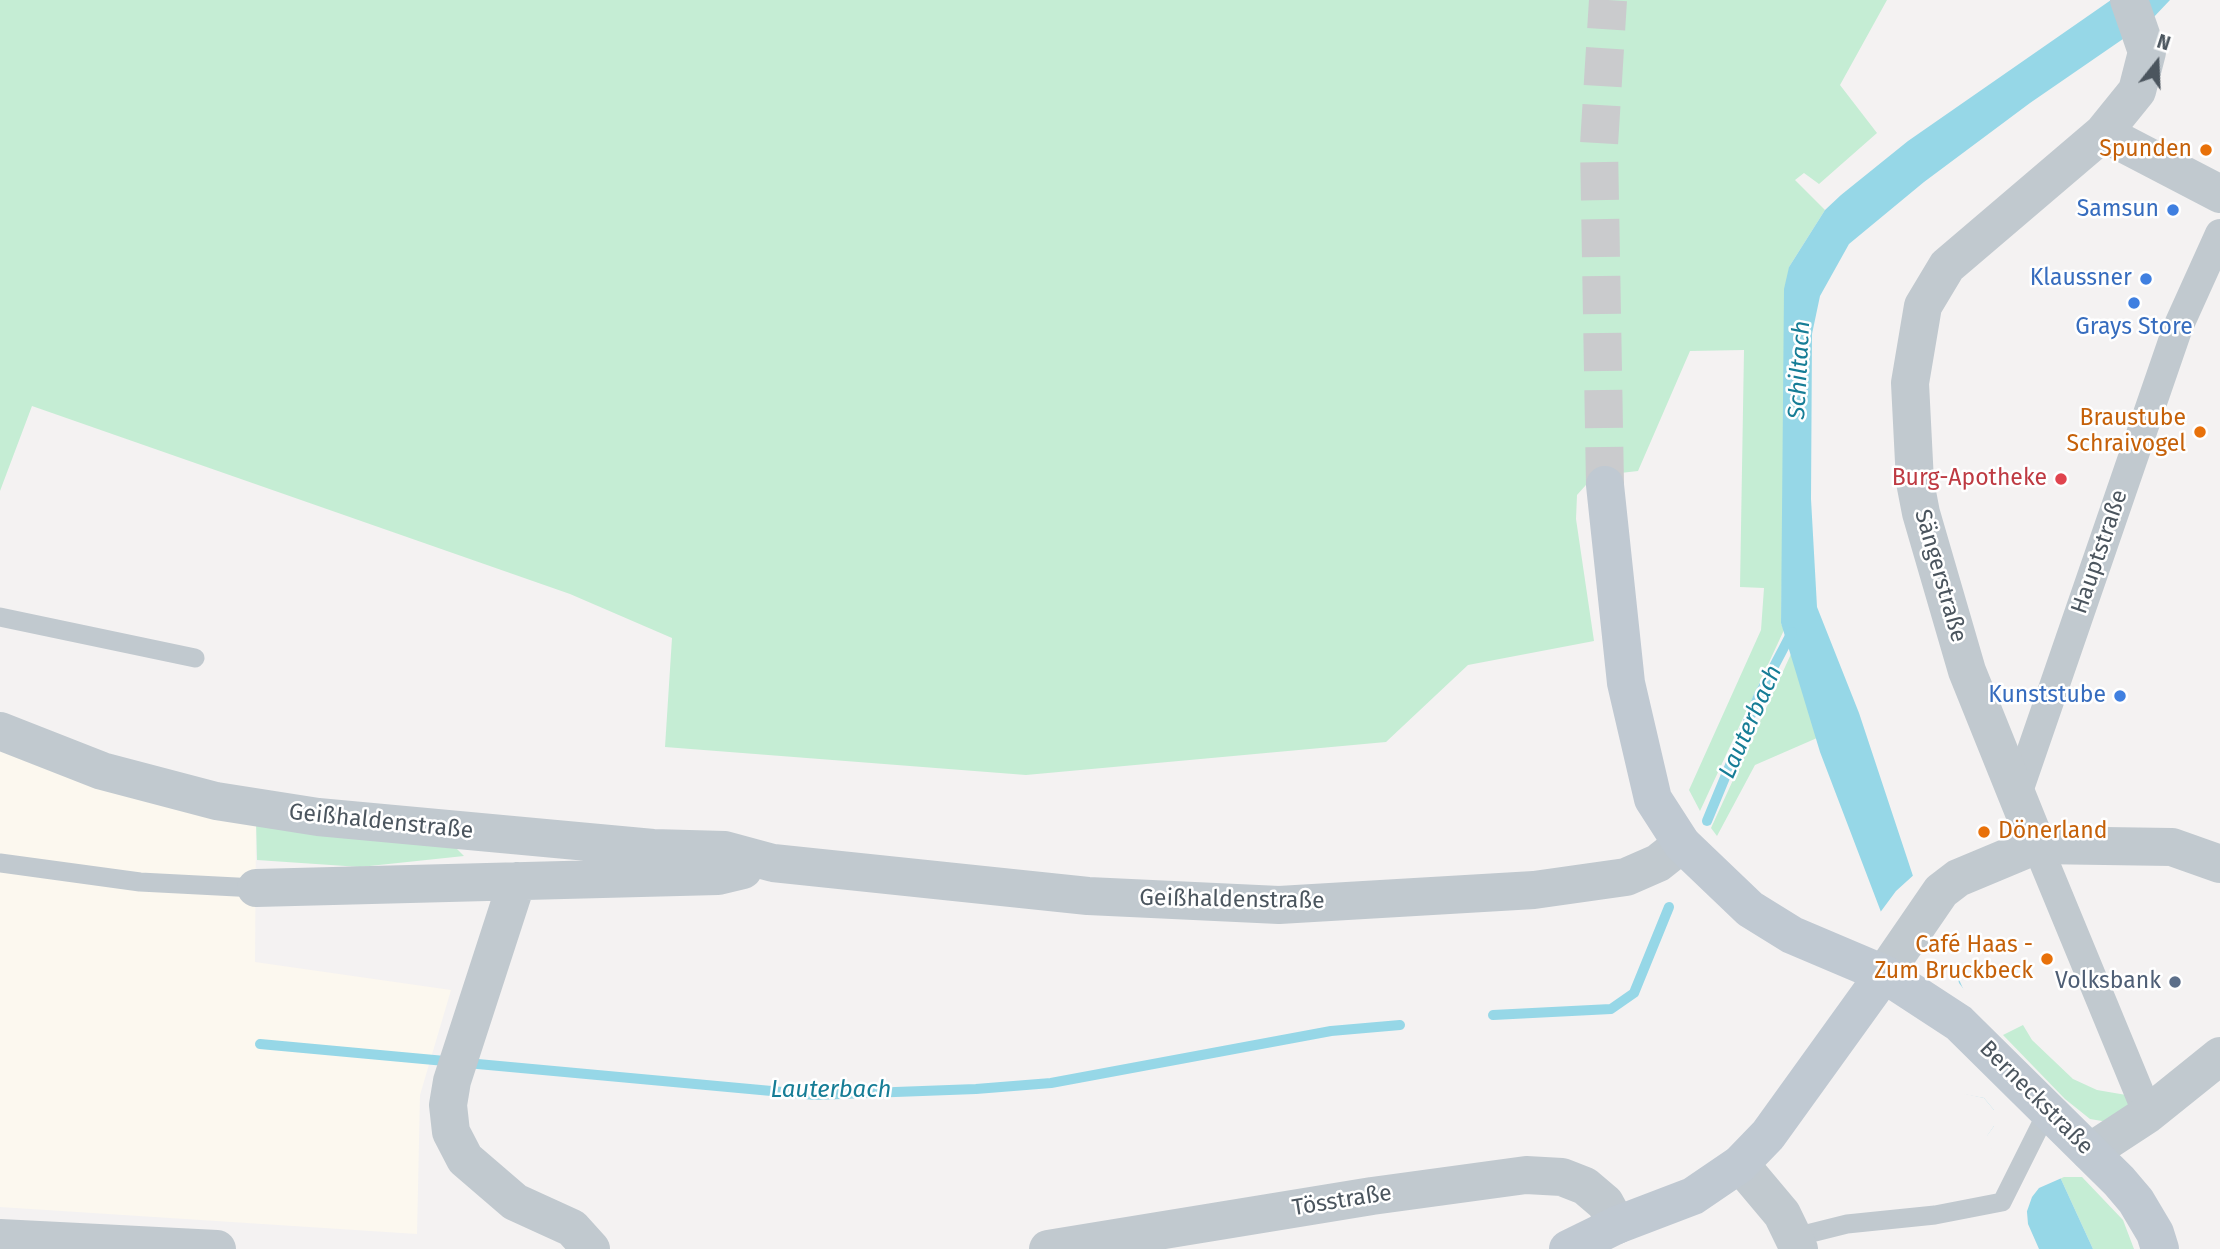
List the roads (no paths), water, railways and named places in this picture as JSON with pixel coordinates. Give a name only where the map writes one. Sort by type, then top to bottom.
[{"type":"main road","points":[[1568,1249],[1617,1225],[1693,1196],[1740,1164],[1768,1135],[1897,974],[1793,935],[1750,909],[1682,844],[1653,799],[1626,683],[1605,485]]},
{"type":"main road","name":"Berneckstraße","points":[[1897,974],[1959,1023],[2136,1201],[2155,1233],[2160,1249]]},
{"type":"street","name":"Sängerstraße","points":[[2037,845],[1967,671],[1921,513],[1915,482],[1910,383],[1923,306],[1947,266],[2104,133],[2137,91],[2147,52],[2129,0]]},
{"type":"street","points":[[2104,133],[2220,194]]},
{"type":"street","name":"Hauptstraße","points":[[2017,794],[2178,327],[2220,234]]},
{"type":"street","name":"Geißhaldenstraße","points":[[0,731],[102,771],[216,801],[318,817],[653,848],[725,850],[773,863],[1088,896],[1279,905],[1534,890],[1626,877],[1658,863],[1682,844]]},
{"type":"street","points":[[1897,974],[1941,891],[1958,878],[2037,845],[2172,847],[2220,864]]},
{"type":"street","points":[[2037,845],[2148,1114]]},
{"type":"street","name":"Geißhaldenstraße","points":[[256,888],[718,876],[773,863]]},
{"type":"street","points":[[517,881],[452,1081],[448,1105],[451,1132],[465,1159],[515,1202],[572,1228],[591,1249]]},
{"type":"street","points":[[2068,1131],[2148,1114],[2220,1056]]},
{"type":"street","points":[[1740,1164],[1782,1214],[1797,1243]]},
{"type":"street","name":"Tösstraße","points":[[1048,1249],[1372,1196],[1526,1175],[1562,1177],[1585,1185],[1605,1203],[1617,1225]]},
{"type":"street","points":[[0,1238],[217,1249]]},
{"type":"lane","points":[[0,617],[195,659]]},
{"type":"lane","points":[[0,863],[140,882],[256,888]]},
{"type":"lane","points":[[1797,1243],[1847,1224],[1935,1215],[2002,1202],[2012,1185],[2068,1131]]},
{"type":"water","name":"Schiltach","points":[[2111,0],[2170,0],[2152,19],[2030,103],[1924,182],[1849,244],[1820,296],[1812,334],[1811,499],[1817,607],[1859,713],[1913,876],[1985,1038],[2060,1177],[2093,1249],[2039,1249],[2028,1224],[2027,1212],[1987,1136],[1994,1126],[1994,1110],[1984,1098],[1966,1094],[1881,912],[1820,752],[1781,623],[1784,289],[1789,267],[1825,210],[1841,195],[1908,141]]},
{"type":"waterway","name":"Lauterbach","points":[[1707,821],[1759,695],[1792,632]]},
{"type":"waterway","name":"Lauterbach","points":[[1493,1015],[1611,1009],[1634,993],[1669,907]]},
{"type":"waterway","name":"Lauterbach","points":[[260,1044],[815,1095],[976,1089],[1051,1083],[1331,1031],[1400,1025]]},
{"type":"tunnel","points":[[1605,485],[1599,145],[1608,0]]},
{"type":"place","name":"Spunden","points":[[2206,150]]},
{"type":"place","name":"Samsun","points":[[2173,210]]},
{"type":"place","name":"Klaussner","points":[[2146,279]]},
{"type":"place","name":"Grays Store","points":[[2134,303]]},
{"type":"place","name":"Braustube Schraivogel","points":[[2200,432]]},
{"type":"place","name":"Burg-Apotheke","points":[[2061,479]]},
{"type":"place","name":"Kunststube","points":[[2120,696]]},
{"type":"place","name":"Dönerland","points":[[1984,832]]},
{"type":"place","name":"Café Haas - Zum Bruckbeck","points":[[2047,959]]},
{"type":"place","name":"Volksbank","points":[[2175,982]]}]
